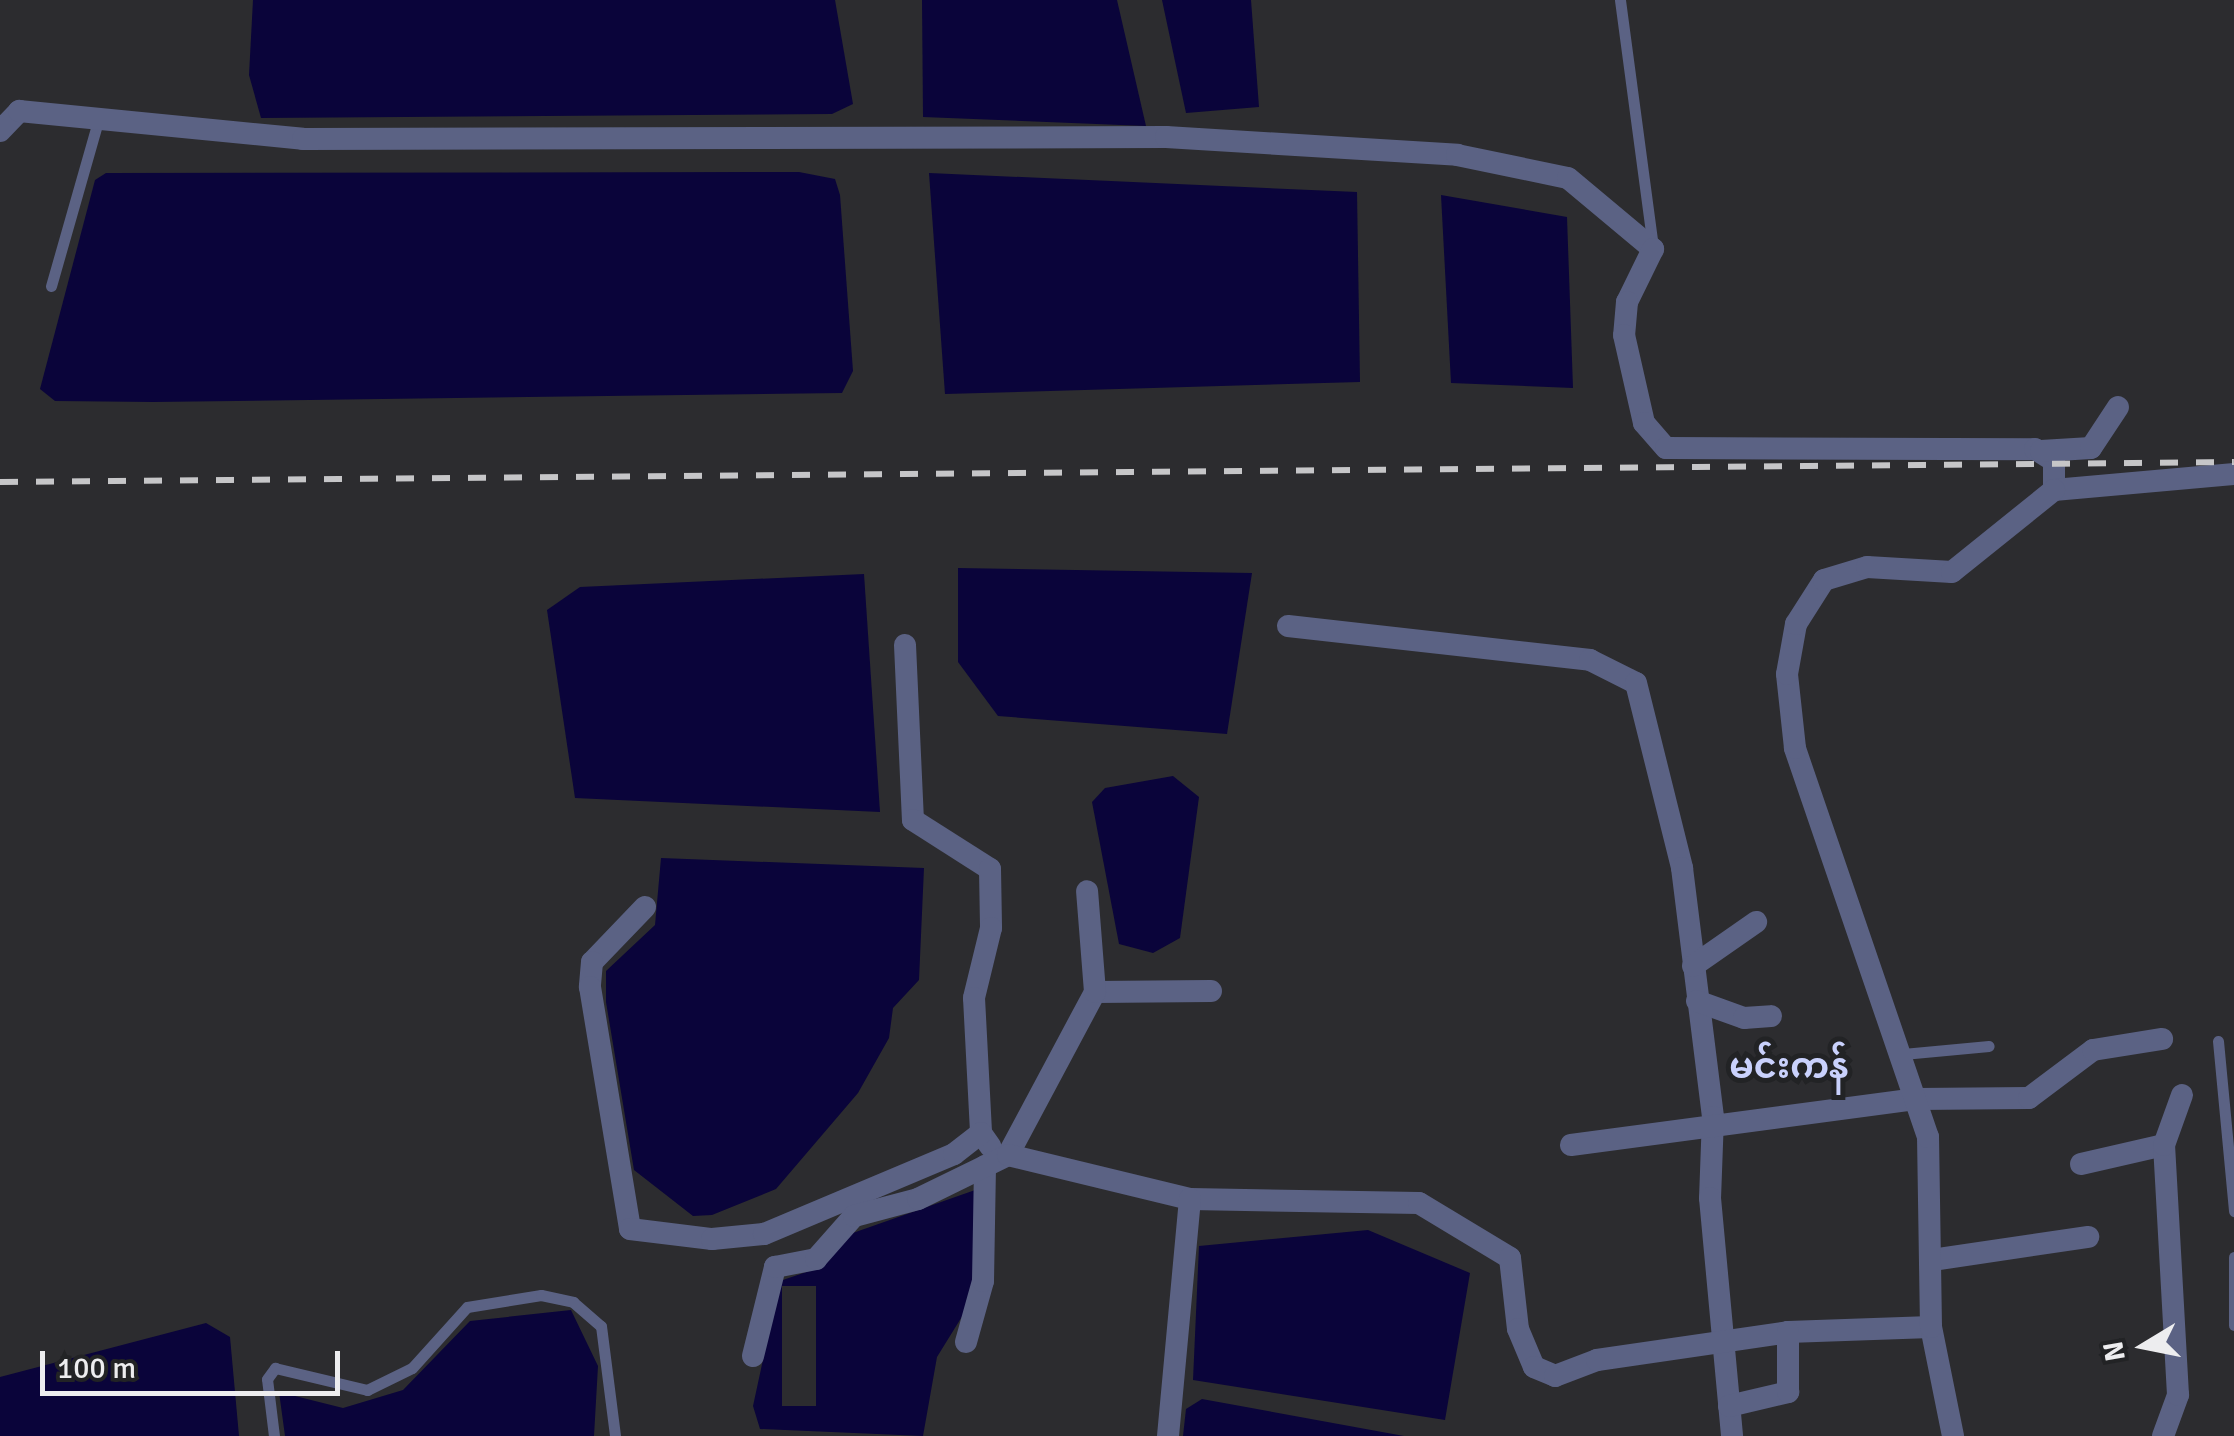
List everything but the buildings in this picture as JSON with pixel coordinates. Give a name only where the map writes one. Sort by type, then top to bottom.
[{"type":"street","points":[[0,132],[9,114],[50,113],[97,124],[303,139],[1166,138],[1390,148],[1554,173],[1652,249],[1628,302],[1624,335],[1644,423],[1666,448],[2091,448],[2118,407]]},
{"type":"street","points":[[2041,451],[2054,461],[2054,490]]},
{"type":"street","points":[[1953,1436],[1931,1327],[1932,1158],[1903,1054],[1796,748],[1787,674],[1796,624],[1807,596],[1847,569],[1952,572],[2054,490],[2234,474]]},
{"type":"street","points":[[1288,626],[1628,672],[1662,768],[1693,966],[1713,1125],[1710,1198],[1732,1436]]},
{"type":"street","points":[[905,645],[914,820],[990,869],[991,928],[974,998],[982,1133],[997,1159]]},
{"type":"street","points":[[966,1342],[983,1282],[997,1159],[1095,992],[1087,891]]},
{"type":"street","points":[[645,908],[592,962],[590,988],[630,1228],[712,1239],[764,1234],[954,1154],[982,1133]]},
{"type":"street","points":[[1693,966],[1756,922]]},
{"type":"street","points":[[1095,992],[1211,991]]},
{"type":"street","points":[[1697,1001],[1744,1018],[1770,1016]]},
{"type":"street","points":[[1570,1145],[1917,1100],[2029,1098],[2093,1050],[2162,1039]]},
{"type":"street","points":[[2162,1436],[2178,1395],[2164,1144],[2182,1095]]},
{"type":"street","points":[[2082,1164],[2164,1144]]},
{"type":"street","points":[[753,1356],[775,1267],[816,1260],[854,1216],[997,1159],[1190,1199],[1419,1203],[1510,1258],[1518,1330],[1534,1367],[1555,1376],[1597,1360],[1788,1332],[1931,1327]]},
{"type":"street","points":[[1168,1436],[1190,1199]]},
{"type":"street","points":[[1932,1260],[2088,1237]]},
{"type":"street","points":[[1729,1406],[1788,1392],[1788,1332]]},
{"type":"lane","points":[[1620,0],[1652,249]]},
{"type":"lane","points":[[51,286],[97,124]]},
{"type":"lane","points":[[2218,1041],[2234,1211]]},
{"type":"lane","points":[[1903,1054],[1990,1046]]},
{"type":"lane","points":[[2234,1257],[2234,1325]]},
{"type":"lane","points":[[274,1436],[268,1379],[275,1368],[367,1390],[412,1368],[468,1307],[542,1295],[572,1302],[601,1326],[615,1436]]},
{"type":"shaded area","points":[[253,0],[835,0],[853,104],[832,114],[261,118],[249,75]]},
{"type":"shaded area","points":[[922,0],[1117,0],[1146,126],[923,117]]},
{"type":"shaded area","points":[[1162,0],[1251,0],[1259,107],[1186,113]]},
{"type":"shaded area","points":[[799,172],[835,179],[840,195],[853,371],[842,393],[153,402],[55,401],[40,389],[95,180],[106,173]]},
{"type":"shaded area","points":[[929,173],[1357,192],[1360,382],[945,394]]},
{"type":"shaded area","points":[[1441,195],[1567,217],[1573,388],[1451,383]]},
{"type":"shaded area","points":[[958,568],[1252,573],[1227,734],[998,716],[958,662]]},
{"type":"shaded area","points":[[864,574],[880,812],[575,798],[547,610],[580,587]]},
{"type":"shaded area","points":[[1173,776],[1199,797],[1180,938],[1153,953],[1119,944],[1092,802],[1105,788]]},
{"type":"shaded area","points":[[661,858],[924,868],[919,980],[893,1008],[889,1038],[858,1093],[776,1189],[712,1215],[693,1216],[634,1170],[606,1002],[606,971],[655,925]]},
{"type":"shaded area","points":[[978,1189],[971,1302],[937,1357],[923,1436],[760,1429],[753,1406],[780,1281],[821,1267],[850,1234]]},
{"type":"shaded area","points":[[1368,1230],[1470,1273],[1445,1420],[1193,1380],[1199,1246]]},
{"type":"shaded area","points":[[571,1310],[598,1366],[594,1436],[285,1436],[279,1392],[343,1408],[403,1390],[470,1321]]},
{"type":"shaded area","points":[[206,1323],[230,1337],[239,1436],[0,1436],[0,1377]]},
{"type":"shaded area","points":[[1202,1399],[1404,1436],[1183,1436],[1186,1409]]},
{"type":"pier","points":[[782,1286],[816,1286],[816,1406],[782,1406]]},
{"type":"railway","points":[[0,482],[2234,462]]},
{"type":"district","name":"မင်းကန်","points":[[1789,1067]]}]
